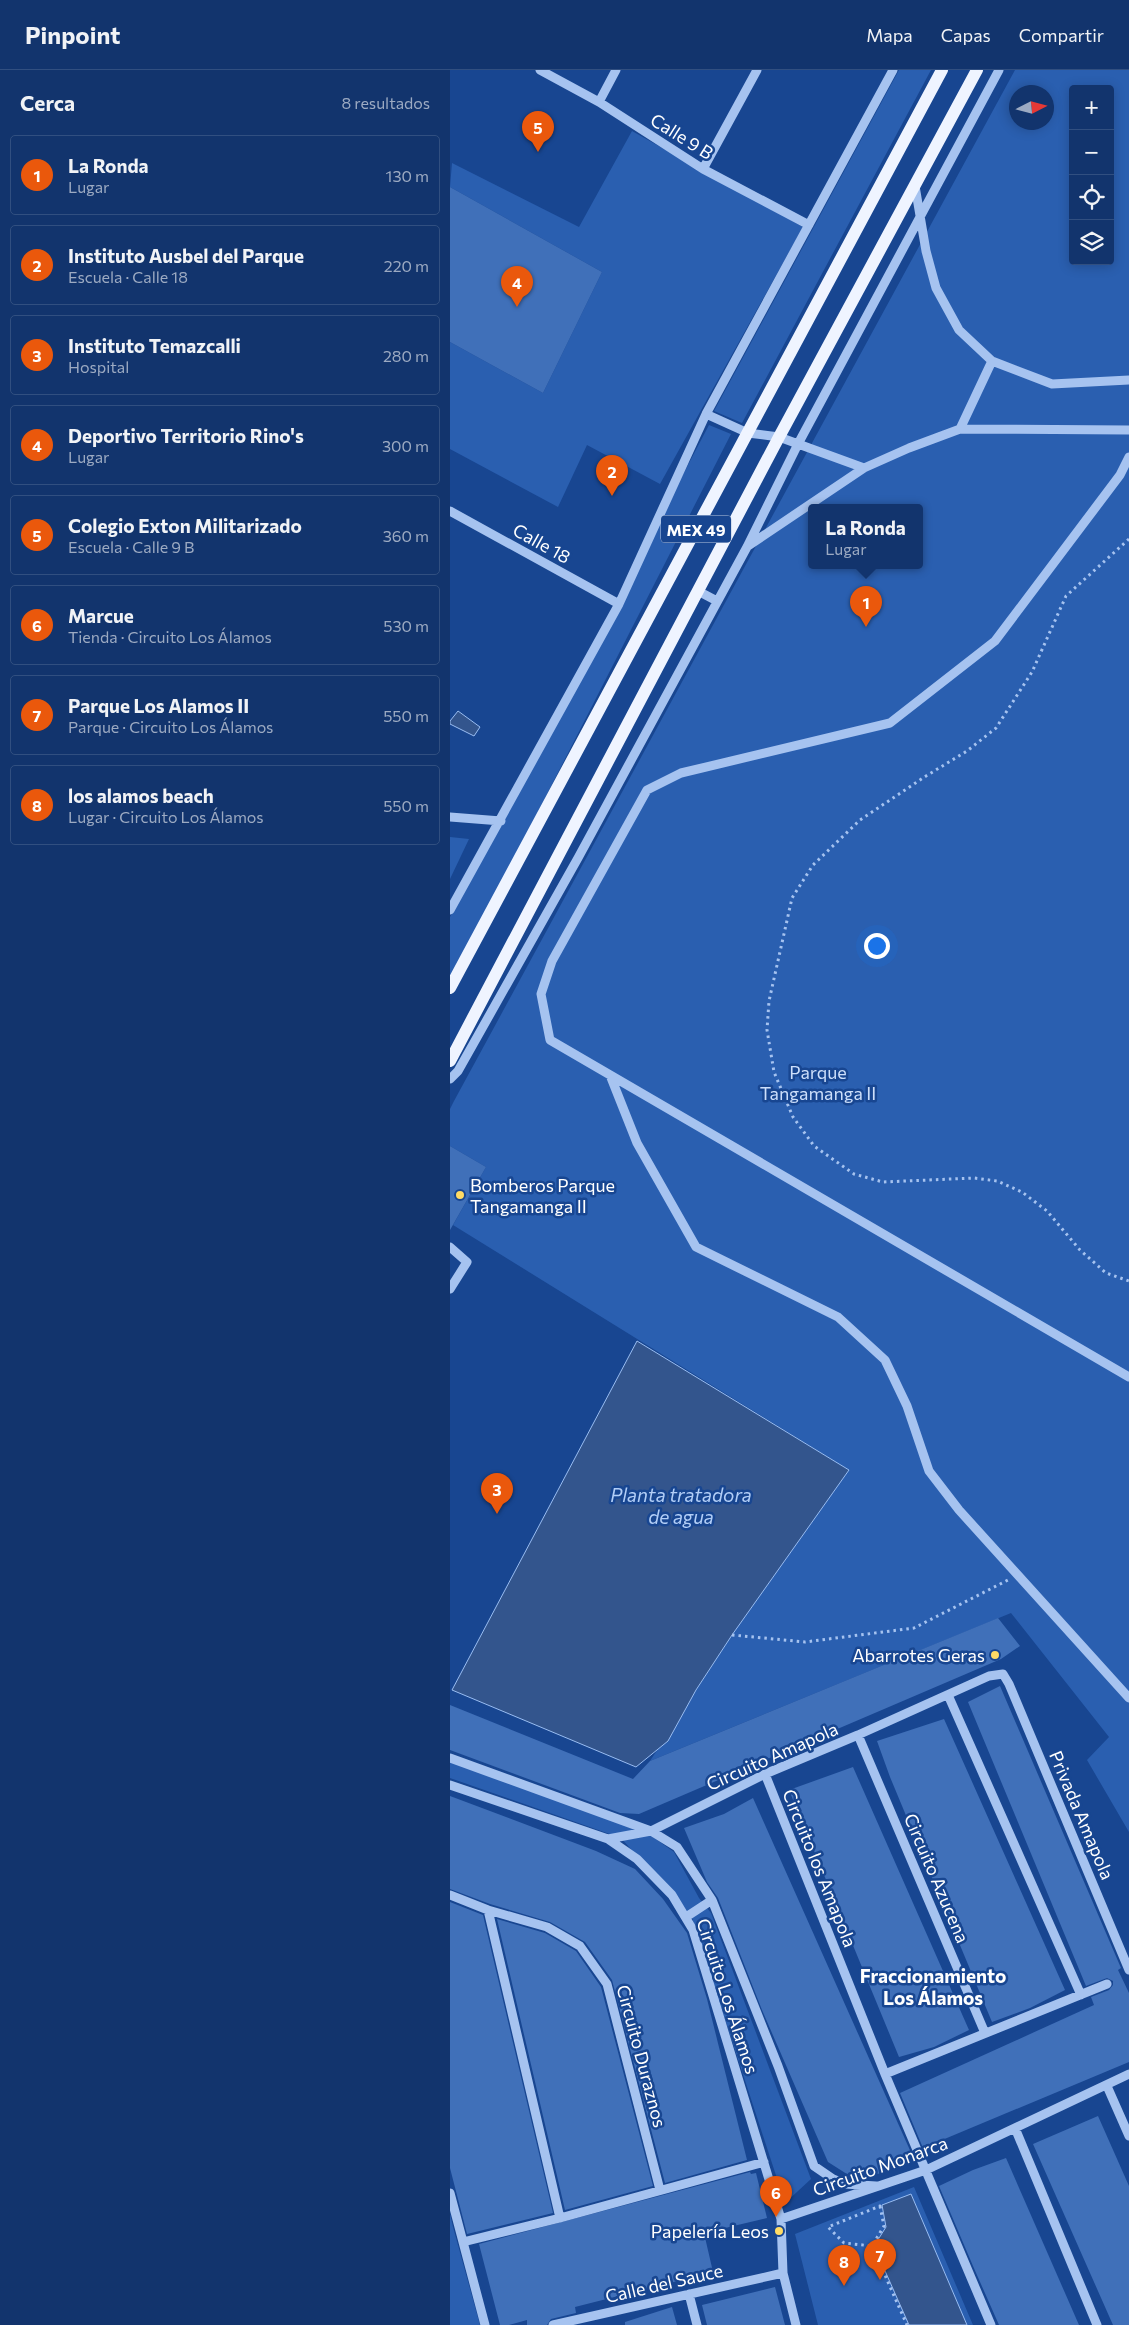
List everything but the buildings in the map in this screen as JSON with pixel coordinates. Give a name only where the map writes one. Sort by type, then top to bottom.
[{"type":"main road","name":"MEX 49","points":[[450,988],[942,70]]},
{"type":"main road","name":"MEX 49","points":[[450,1061],[779,437],[977,70]]},
{"type":"street","name":"Calle 9 B","points":[[540,70],[599,102],[703,169],[809,225]]},
{"type":"street","points":[[599,102],[616,70]]},
{"type":"street","points":[[703,169],[757,70]]},
{"type":"street","points":[[450,910],[501,821],[619,604],[706,414],[893,70]]},
{"type":"street","points":[[450,1079],[458,1071],[578,858],[747,547],[798,444],[999,70]]},
{"type":"street","points":[[915,186],[919,219],[936,288],[959,330],[992,361],[1052,384],[1129,380]]},
{"type":"street","points":[[960,429],[992,361]]},
{"type":"street","points":[[706,414],[748,433],[779,437],[864,468]]},
{"type":"street","points":[[811,504],[864,468],[909,448],[960,429],[1129,430]]},
{"type":"street","points":[[1129,457],[1120,475],[995,641],[890,723],[681,773],[647,790],[552,960],[541,994],[550,1040],[1129,1377]]},
{"type":"street","points":[[747,547],[808,506]]},
{"type":"street","name":"Calle 18","points":[[450,511],[619,604]]},
{"type":"street","points":[[698,591],[717,601]]},
{"type":"street","points":[[450,816],[501,821]]},
{"type":"street","points":[[562,849],[578,858]]},
{"type":"street","points":[[610,1075],[636,1143],[696,1247],[838,1318],[885,1360],[907,1406],[929,1471],[959,1510],[1129,1698]]},
{"type":"street","points":[[450,1246],[467,1262],[450,1289]]},
{"type":"street","name":"Circuito Amapola","points":[[608,1839],[651,1831],[765,1774],[858,1735],[989,1676],[1003,1674]]},
{"type":"street","name":"Privada Amapola","points":[[1003,1674],[1009,1684],[1129,1970]]},
{"type":"street","points":[[948,1695],[1081,1995]]},
{"type":"street","name":"Circuito Azucena","points":[[858,1735],[985,2033]]},
{"type":"street","name":"Circuito Los Álamos","points":[[450,1758],[651,1831],[677,1847],[712,1900],[778,2066],[814,2166],[833,2179],[846,2184],[876,2186]]},
{"type":"street","name":"Circuito los Amapola","points":[[765,1774],[884,2074],[926,2170]]},
{"type":"street","name":"Circuito Los Álamos","points":[[450,1785],[608,1839],[637,1859],[672,1895],[693,1930],[781,2219],[783,2273],[796,2325]]},
{"type":"street","name":"Circuito Duraznos","points":[[450,1896],[488,1910],[547,1927],[580,1946],[607,1984],[660,2190]]},
{"type":"street","points":[[686,1917],[712,1900]]},
{"type":"street","points":[[488,1910],[560,2218]]},
{"type":"street","points":[[884,2074],[1107,1984]]},
{"type":"street","name":"Circuito Monarca","points":[[781,2219],[926,2170],[1129,2074]]},
{"type":"street","points":[[1107,2086],[1129,2136]]},
{"type":"street","points":[[1015,2128],[1097,2325]]},
{"type":"street","points":[[463,2242],[560,2218],[764,2162]]},
{"type":"street","points":[[926,2170],[991,2325]]},
{"type":"street","points":[[450,2193],[485,2325]]},
{"type":"street","name":"Calle del Sauce","points":[[553,2325],[585,2322],[689,2294],[783,2273]]},
{"type":"street","points":[[689,2294],[697,2325]]},
{"type":"path","points":[[1129,539],[1066,596],[1032,672],[996,728],[967,751],[860,820],[814,865],[792,898],[769,1001],[766,1030],[774,1072],[793,1117],[814,1146],[846,1169],[854,1174],[883,1182],[974,1178],[997,1181],[1022,1192],[1047,1211],[1080,1250],[1106,1272],[1129,1280]]},
{"type":"path","points":[[732,1635],[806,1642],[914,1628],[1017,1575]]},
{"type":"path","points":[[880,2206],[884,2226],[872,2246],[844,2242],[828,2227],[880,2206]]},
{"type":"path","points":[[872,2246],[907,2325]]},
{"type":"green space","points":[[899,70],[931,70],[742,423],[714,411]]},
{"type":"green space","name":"Parque Tangamanga II","points":[[1015,70],[1129,70],[1129,1832],[1087,1760],[1109,1737],[1011,1613],[650,1761],[732,1635],[849,1470],[453,1225],[486,1167],[450,1146],[450,1109]]},
{"type":"green space","points":[[632,131],[803,227],[660,484],[587,445],[558,507],[450,449],[450,342],[543,393],[602,272],[450,187],[452,163],[579,227]]},
{"type":"green space","points":[[709,425],[731,434],[450,984],[450,917]]},
{"type":"green space","points":[[450,837],[469,839],[450,879]]},
{"type":"green space","points":[[450,1760],[639,1827],[674,1852],[699,1898],[711,1913],[811,2179],[785,2203],[692,1918],[621,1838],[450,1778]]},
{"type":"green space","points":[[914,2187],[973,2325],[818,2325],[795,2234]]},
{"type":"green space","points":[[450,2214],[453,2227],[480,2325],[450,2325]]},
{"type":"water","points":[[458,711],[480,727],[474,736],[450,724],[450,721]]},
{"type":"water","name":"Planta tratadora de agua","points":[[637,1341],[849,1470],[732,1635],[696,1690],[668,1741],[636,1767],[452,1690]]},
{"type":"water","points":[[911,2194],[967,2325],[909,2325],[874,2246],[886,2227],[882,2205]]},
{"type":"place","name":"Colegio Exton Militarizado","points":[[538,152]]},
{"type":"place","name":"Deportivo Territorio Rino's","points":[[517,307]]},
{"type":"place","name":"Instituto Ausbel del Parque","points":[[612,496]]},
{"type":"place","name":"La Ronda","points":[[866,627]]},
{"type":"place","name":"Bomberos Parque Tangamanga II","points":[[460,1195]]},
{"type":"place","name":"Instituto Temazcalli","points":[[497,1514]]},
{"type":"place","name":"Abarrotes Geras","points":[[995,1655]]},
{"type":"place","name":"Marcue","points":[[776,2217]]},
{"type":"place","name":"Papelería Leos","points":[[779,2231]]},
{"type":"place","name":"Parque Los Alamos II","points":[[880,2280]]},
{"type":"place","name":"los alamos beach","points":[[844,2286]]},
{"type":"district","name":"Fraccionamiento Los Álamos","points":[[933,1986]]}]
